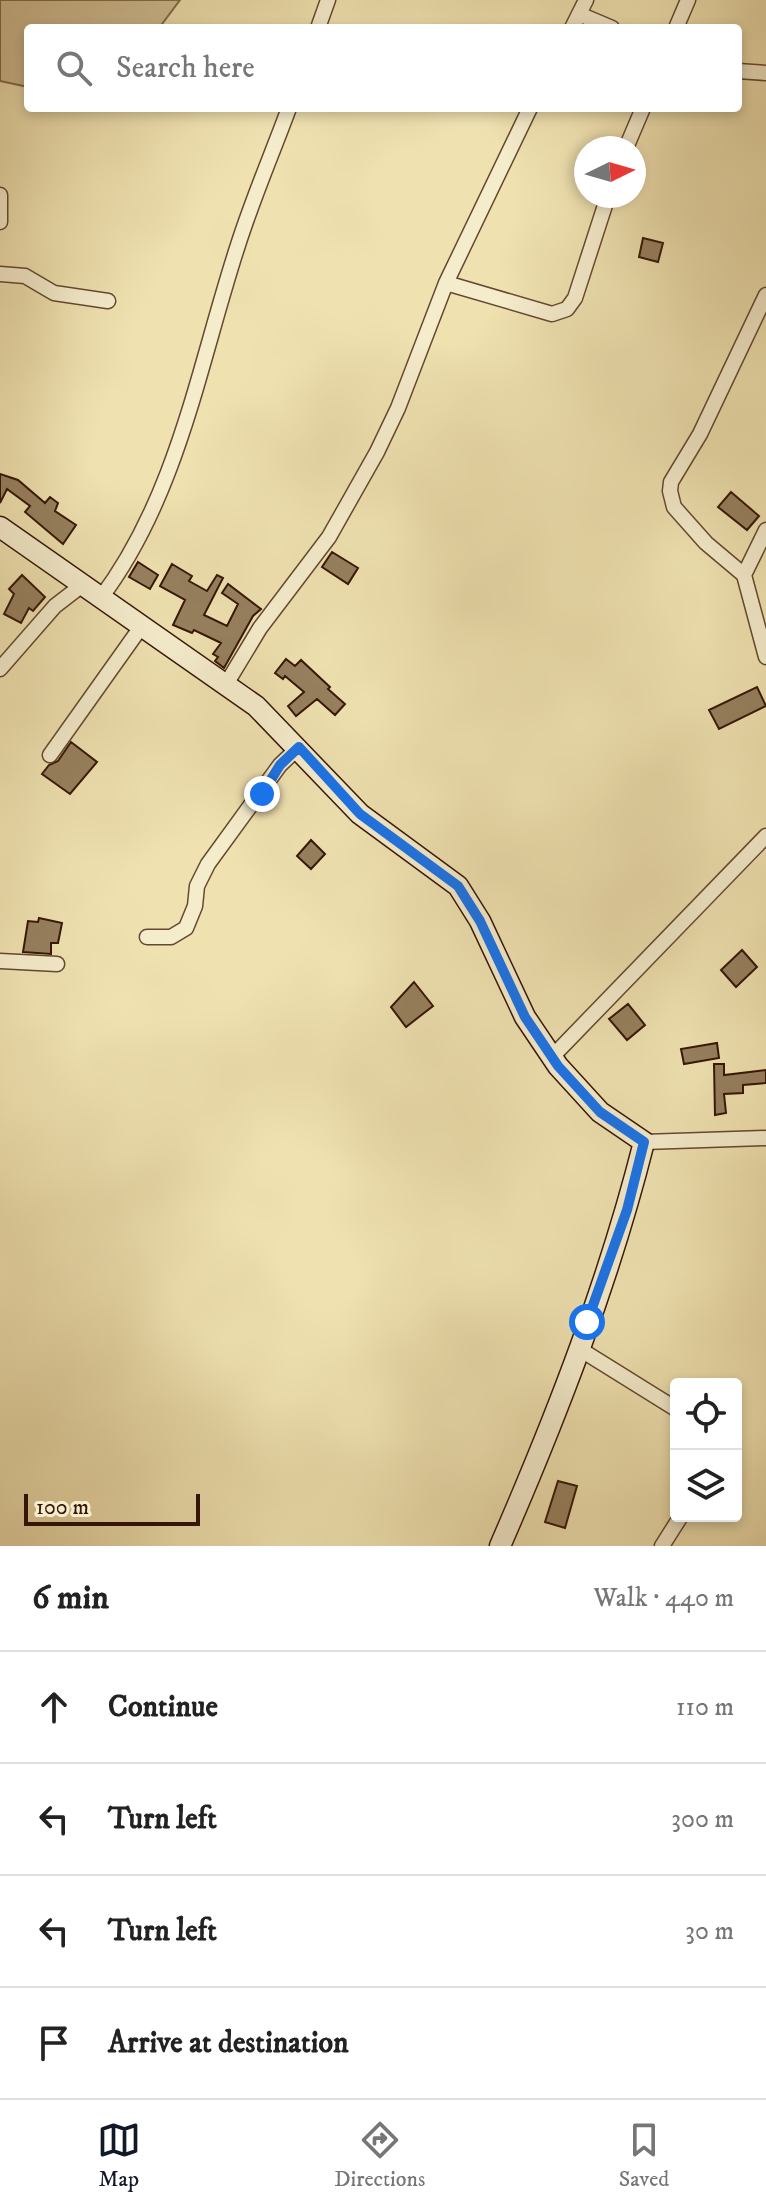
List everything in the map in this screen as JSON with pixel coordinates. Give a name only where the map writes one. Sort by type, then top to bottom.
[{"type":"main road","points":[[0,527],[256,706],[299,747],[360,814],[458,886],[480,921],[525,1017],[552,1057],[600,1112],[644,1142],[627,1210],[548,1437],[500,1546]]},
{"type":"street","points":[[319,24],[328,0]]},
{"type":"street","points":[[575,21],[586,0]]},
{"type":"street","points":[[678,24],[688,0]]},
{"type":"street","points":[[742,71],[766,73]]},
{"type":"street","points":[[100,599],[140,533],[179,441],[210,350],[238,245],[288,112]]},
{"type":"street","points":[[225,686],[260,628],[329,537],[364,475],[398,408],[446,283],[528,112]]},
{"type":"street","points":[[631,136],[641,112]]},
{"type":"street","points":[[0,195],[0,222]]},
{"type":"street","points":[[446,283],[552,314],[567,309],[575,298],[604,208]]},
{"type":"street","points":[[0,274],[25,276],[54,293],[108,301]]},
{"type":"street","points":[[766,295],[700,434],[671,482],[670,491],[674,507],[706,543],[744,575],[766,657]]},
{"type":"street","points":[[744,575],[766,530]]},
{"type":"street","points":[[0,669],[55,606],[81,586]]},
{"type":"street","points":[[50,755],[141,627]]},
{"type":"street","points":[[147,937],[171,937],[186,928],[195,906],[197,886],[214,855],[280,765],[299,747]]},
{"type":"street","points":[[552,1057],[766,836]]},
{"type":"street","points":[[0,961],[57,964]]},
{"type":"street","points":[[644,1142],[766,1138]]},
{"type":"street","points":[[578,1348],[670,1405]]},
{"type":"street","points":[[662,1546],[677,1522]]},
{"type":"shaded area","points":[[0,0],[180,0],[162,24],[24,24],[24,86],[0,81]]},
{"type":"building","points":[[643,238],[663,243],[658,262],[639,257]]},
{"type":"building","points":[[0,474],[18,480],[45,503],[50,497],[58,503],[55,511],[76,525],[63,544],[25,512],[30,506],[7,489],[0,503]]},
{"type":"building","points":[[731,492],[759,516],[747,530],[718,507]]},
{"type":"building","points":[[332,552],[358,568],[348,584],[322,567]]},
{"type":"building","points":[[138,562],[158,575],[150,589],[129,577]]},
{"type":"building","points":[[172,564],[192,576],[189,581],[207,591],[217,575],[223,578],[204,615],[227,626],[238,604],[222,593],[228,584],[261,609],[253,616],[224,668],[215,661],[218,657],[213,654],[221,643],[194,630],[192,633],[173,625],[185,600],[160,586]]},
{"type":"building","points":[[22,575],[45,597],[33,611],[29,608],[21,623],[4,614],[14,594],[9,589]]},
{"type":"building","points":[[286,659],[295,666],[301,660],[345,704],[335,715],[317,699],[296,716],[288,706],[304,692],[285,676],[283,679],[275,673]]},
{"type":"building","points":[[757,687],[766,706],[719,729],[709,710]]},
{"type":"building","points":[[71,742],[97,762],[70,794],[42,774],[49,765],[58,761]]},
{"type":"building","points":[[311,840],[325,854],[311,869],[297,856]]},
{"type":"building","points":[[39,918],[62,923],[58,943],[51,943],[51,954],[23,952],[28,921],[38,922]]},
{"type":"building","points":[[742,950],[757,967],[736,987],[721,970]]},
{"type":"building","points":[[414,982],[433,1006],[406,1027],[391,1007]]},
{"type":"building","points":[[628,1004],[645,1025],[627,1040],[609,1019]]},
{"type":"building","points":[[717,1043],[719,1058],[684,1064],[681,1049]]},
{"type":"building","points":[[714,1064],[724,1064],[724,1075],[766,1070],[766,1083],[743,1085],[743,1093],[724,1094],[726,1113],[715,1115]]},
{"type":"building","points":[[558,1481],[577,1486],[565,1528],[545,1522]]},
{"type":"route","points":[[262,794],[291,751],[299,747],[360,814],[458,886],[480,921],[525,1017],[558,1066],[600,1112],[619,1128],[644,1142],[627,1210],[587,1322]]}]
